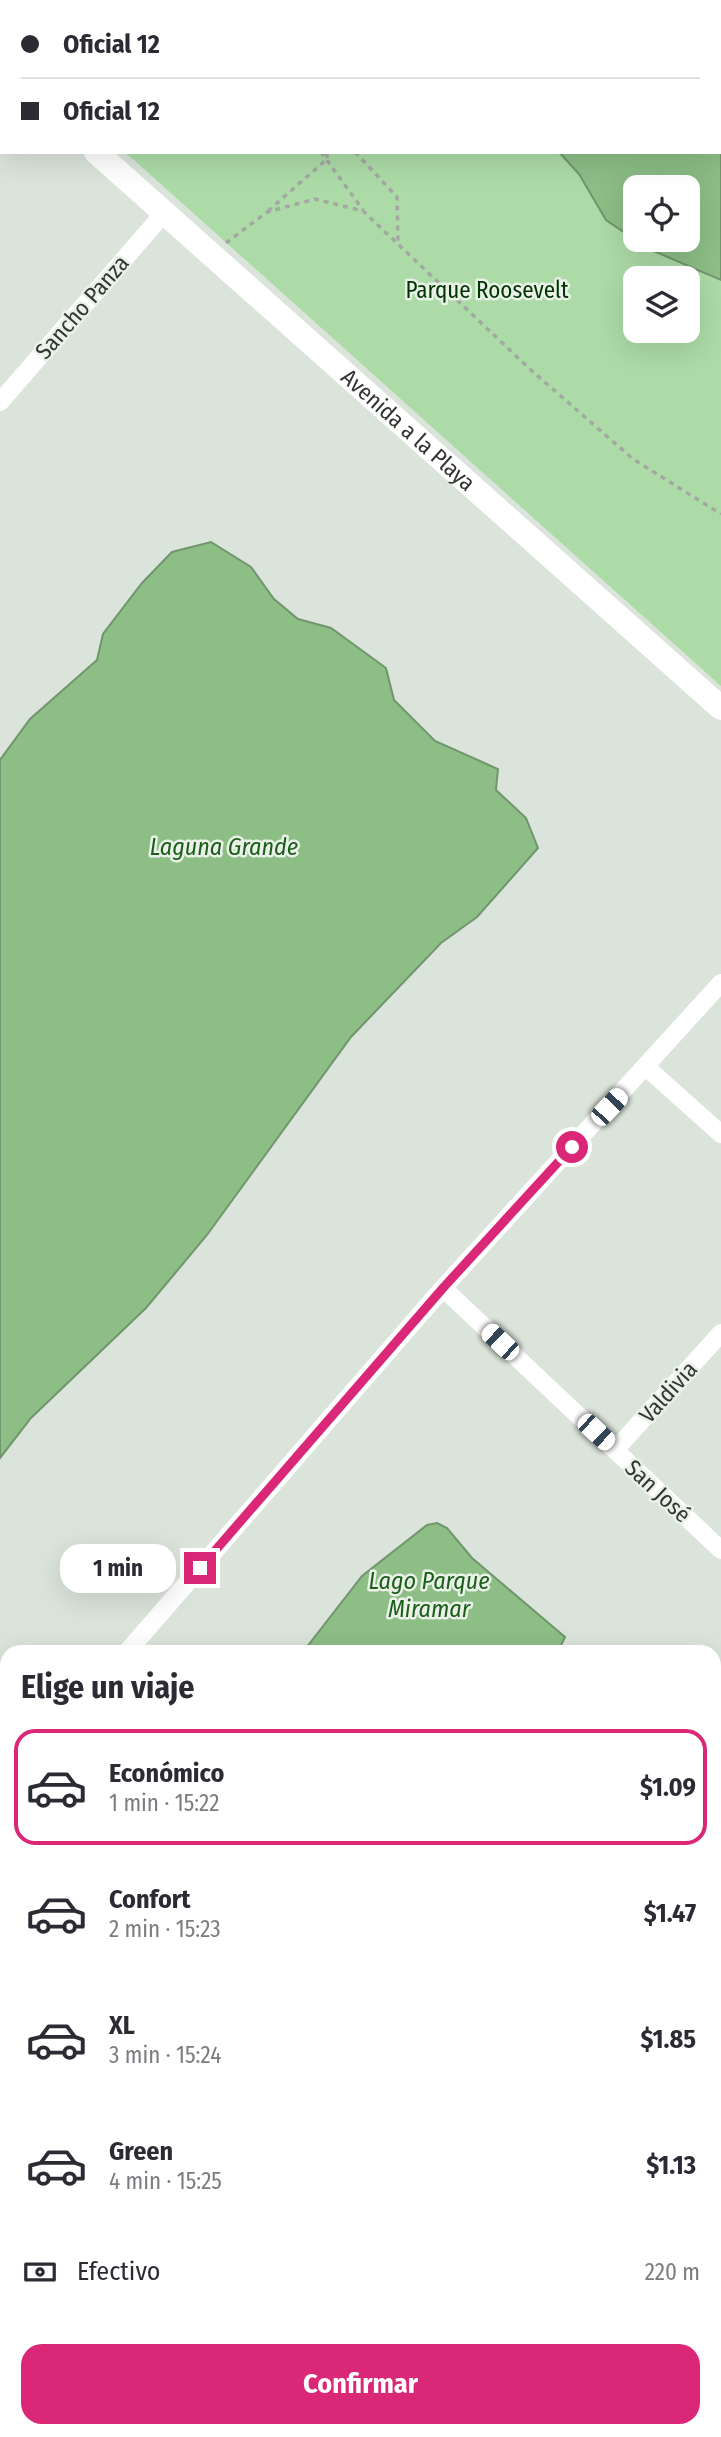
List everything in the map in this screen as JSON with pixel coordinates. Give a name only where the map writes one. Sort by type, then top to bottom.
[{"type":"street","name":"Avenida a la Playa","points":[[98,154],[721,708]]},
{"type":"street","name":"Sancho Panza","points":[[0,402],[165,212]]},
{"type":"street","points":[[133,1645],[443,1288],[721,983]]},
{"type":"street","points":[[646,1067],[721,1134]]},
{"type":"street","name":"San José","points":[[443,1288],[721,1550]]},
{"type":"street","name":"Valdivia","points":[[615,1450],[721,1333]]},
{"type":"path","points":[[323,154],[363,211],[532,371],[633,459],[721,514]]},
{"type":"path","points":[[212,254],[267,212],[327,159],[327,154]]},
{"type":"path","points":[[357,154],[397,197],[398,243]]},
{"type":"path","points":[[267,212],[315,199],[363,211]]},
{"type":"green space","name":"Parque Roosevelt","points":[[127,154],[561,154],[580,174],[606,220],[623,231],[623,252],[656,252],[688,266],[623,266],[623,343],[700,343],[700,271],[721,280],[721,686]]},
{"type":"water","points":[[561,154],[721,154],[721,280],[700,271],[700,266],[688,266],[656,252],[700,252],[700,175],[623,175],[623,232],[606,220],[579,174]]},
{"type":"water","name":"Laguna Grande","points":[[211,542],[251,567],[274,599],[298,619],[331,628],[386,668],[394,700],[435,741],[498,769],[496,790],[526,818],[538,848],[477,917],[441,943],[351,1037],[207,1235],[146,1308],[31,1418],[0,1458],[0,760],[30,719],[97,660],[103,634],[142,583],[172,552]]},
{"type":"water","name":"Lago Parque Miramar","points":[[437,1523],[447,1528],[472,1558],[565,1637],[561,1645],[308,1645],[362,1576],[427,1525]]},
{"type":"route","points":[[200,1568],[443,1288],[572,1147]]}]
